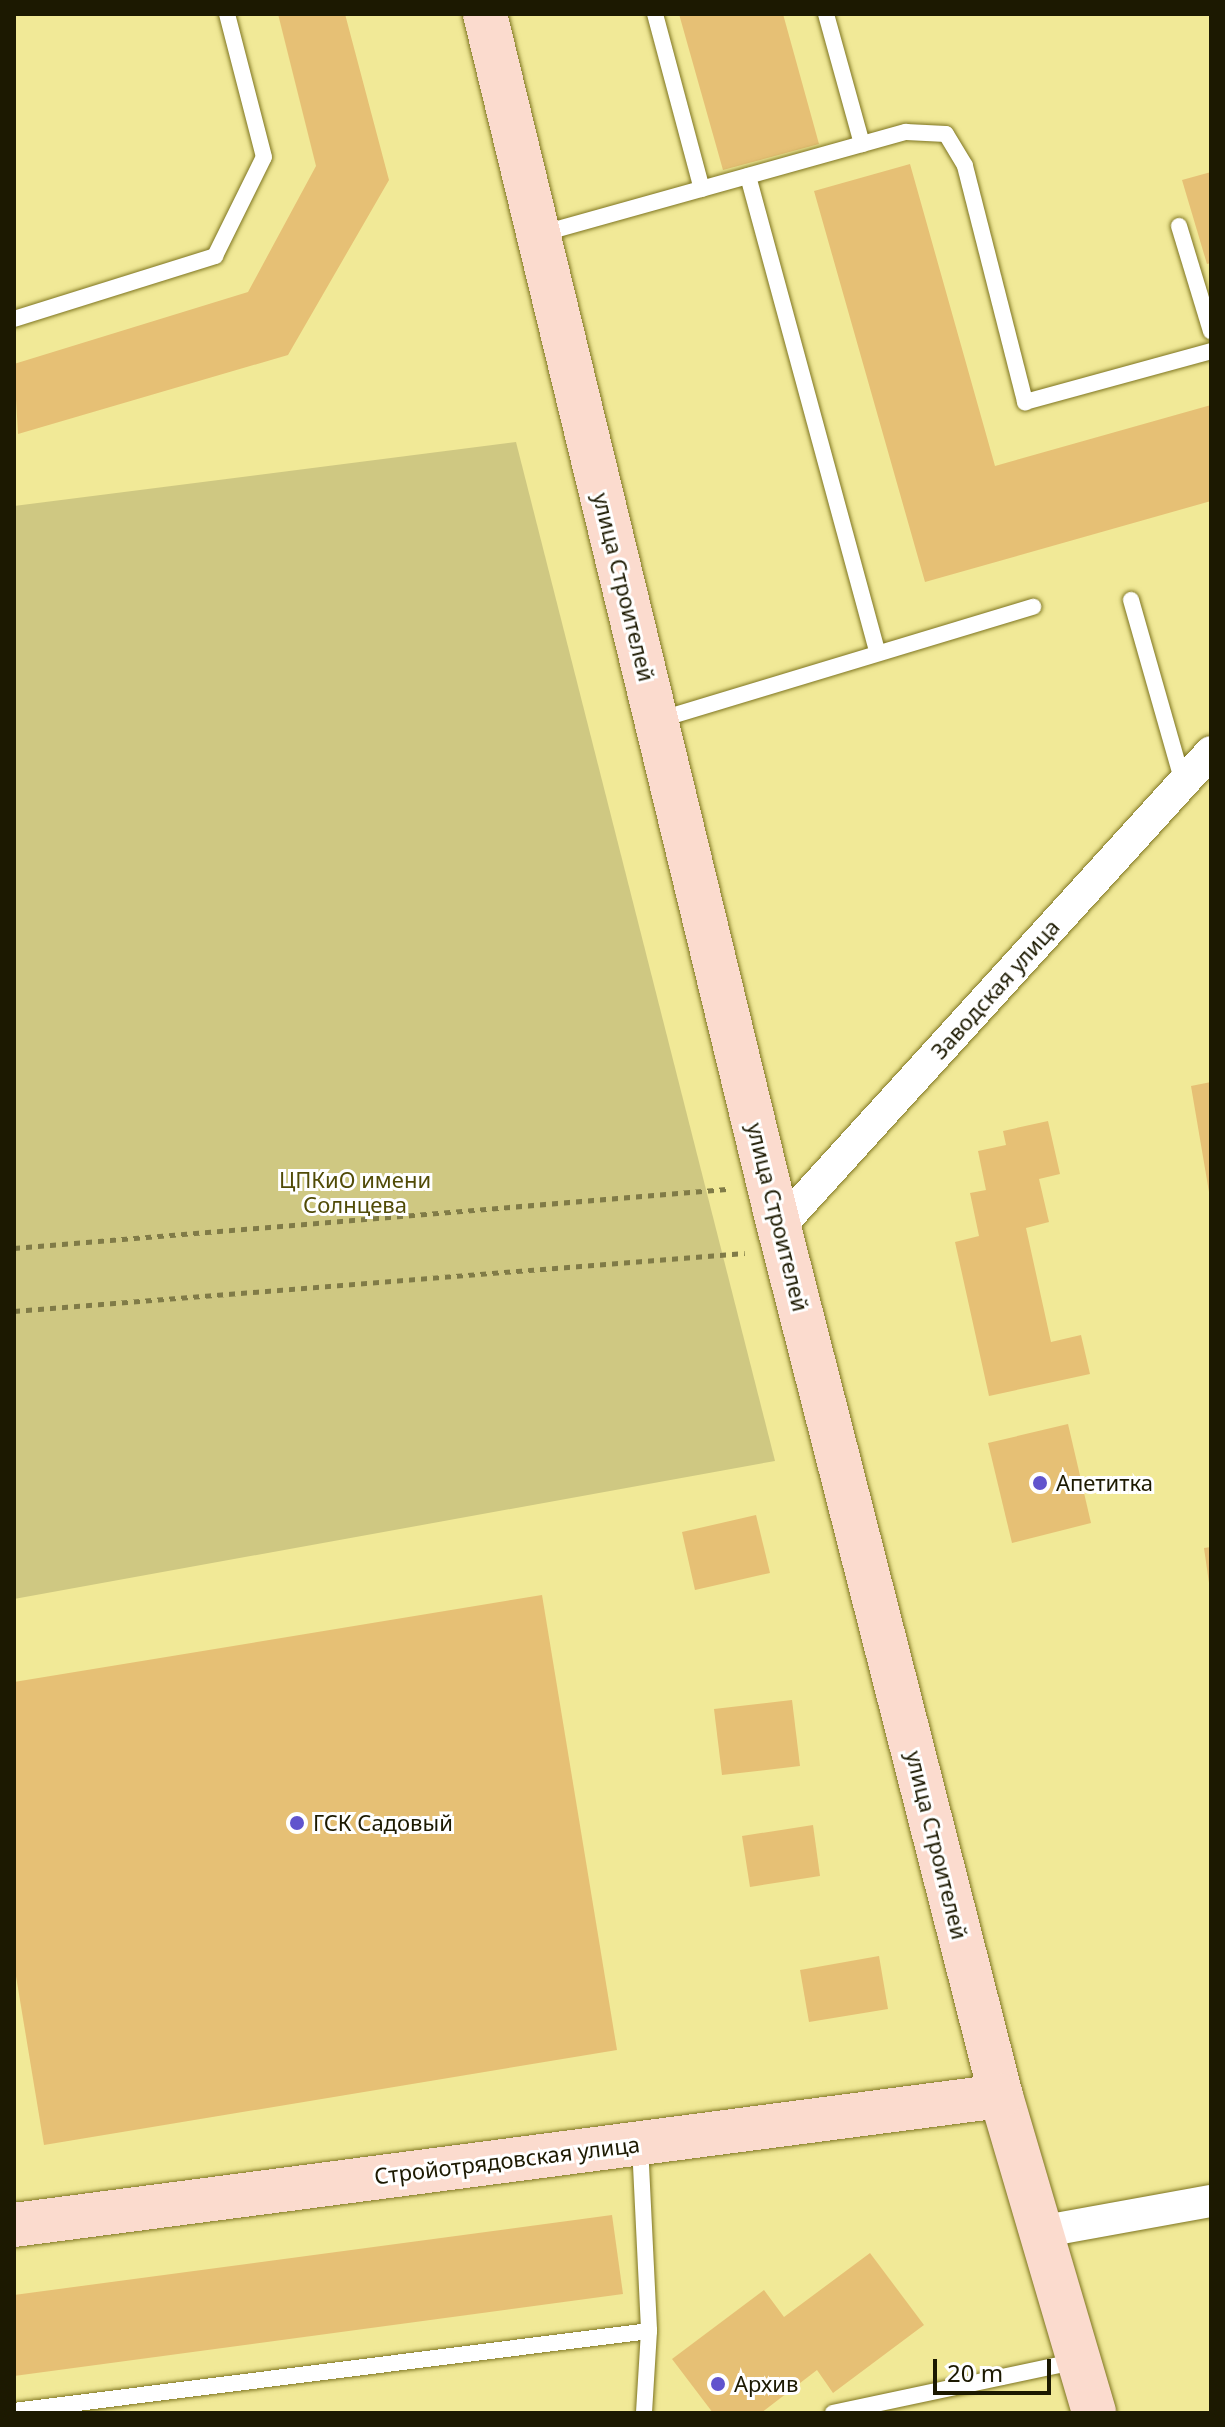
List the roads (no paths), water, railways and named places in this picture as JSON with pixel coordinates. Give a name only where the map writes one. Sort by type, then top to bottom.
[{"type":"main road","name":"улица Строителей","points":[[485,14],[657,720],[768,1239],[1001,2096],[1081,2360],[1094,2413]]},
{"type":"main road","name":"Стройотрядовская улица","points":[[14,2225],[1001,2096]]},
{"type":"street","name":"Заводская улица","points":[[768,1239],[1211,752]]},
{"type":"street","points":[[1040,2232],[1211,2201]]},
{"type":"lane","points":[[14,319],[215,256],[264,157],[227,14]]},
{"type":"lane","points":[[655,14],[702,189]]},
{"type":"lane","points":[[826,14],[862,144]]},
{"type":"lane","points":[[539,234],[906,132],[946,134],[965,166],[1025,402],[1211,351]]},
{"type":"lane","points":[[748,176],[878,653]]},
{"type":"lane","points":[[1179,226],[1211,331]]},
{"type":"lane","points":[[1131,600],[1183,782]]},
{"type":"lane","points":[[657,720],[1033,607]]},
{"type":"lane","points":[[640,2143],[649,2331],[644,2413]]},
{"type":"lane","points":[[14,2411],[649,2331]]},
{"type":"lane","points":[[833,2413],[1081,2360]]},
{"type":"place","name":"Апетитка","points":[[1040,1483]]},
{"type":"place","name":"ГСК Садовый","points":[[297,1823]]},
{"type":"place","name":"Архив","points":[[718,2384]]},
{"type":"park label","name":"ЦПКиО имени Солнцева","points":[[355,1192]]}]
